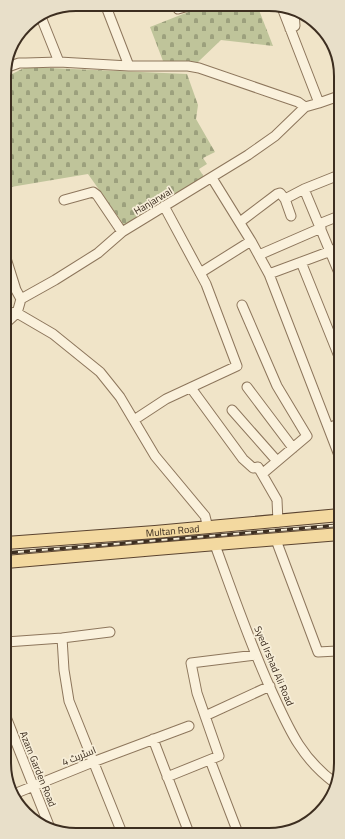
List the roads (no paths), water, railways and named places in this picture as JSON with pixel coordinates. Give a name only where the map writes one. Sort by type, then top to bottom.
[{"type":"main road","name":"Multan Road","points":[[11,543],[208,528],[334,516]]},
{"type":"main road","points":[[155,532],[156,549]]},
{"type":"main road","name":"Multan Road","points":[[11,562],[334,535]]},
{"type":"street","points":[[108,11],[130,66]]},
{"type":"street","points":[[284,13],[319,103]]},
{"type":"street","points":[[290,29],[295,26],[294,16]]},
{"type":"street","points":[[42,20],[59,62]]},
{"type":"street","points":[[12,65],[18,63],[59,62],[130,66],[188,66],[199,68],[298,102],[305,107]]},
{"type":"street","name":"Hanjarwal","points":[[21,299],[98,253],[122,232],[248,155],[275,136],[305,107],[334,98]]},
{"type":"street","points":[[285,199],[304,189],[334,177]]},
{"type":"street","points":[[212,178],[251,240],[270,274],[334,442]]},
{"type":"street","points":[[304,189],[334,261]]},
{"type":"street","points":[[64,200],[93,192],[122,232]]},
{"type":"street","points":[[240,222],[280,193],[285,199],[291,216]]},
{"type":"street","points":[[134,420],[166,399],[237,366],[206,284],[164,206]]},
{"type":"street","points":[[259,255],[334,219]]},
{"type":"street","points":[[200,273],[251,240]]},
{"type":"street","points":[[270,274],[334,250]]},
{"type":"street","points":[[301,262],[334,344]]},
{"type":"street","points":[[11,274],[16,290],[21,299],[17,313],[11,318]]},
{"type":"street","points":[[242,305],[277,386],[307,436],[262,474]]},
{"type":"street","points":[[11,312],[17,313],[53,334],[100,372],[120,397],[155,456],[205,516],[208,528]]},
{"type":"street","points":[[247,387],[292,448]]},
{"type":"street","points":[[191,388],[243,459],[253,468],[258,467],[277,500],[278,522]]},
{"type":"street","points":[[232,410],[277,462]]},
{"type":"street","points":[[329,428],[334,426]]},
{"type":"street","points":[[276,540],[318,652],[334,651]]},
{"type":"street","name":"Syed Irshad Ali Road","points":[[215,544],[256,655],[293,736],[315,767],[332,780]]},
{"type":"street","points":[[11,642],[62,638],[110,632]]},
{"type":"street","points":[[62,638],[64,670],[69,701],[92,762],[120,828]]},
{"type":"street","points":[[167,777],[219,756],[197,693],[191,663],[256,655]]},
{"type":"street","points":[[205,716],[270,686]]},
{"type":"street","name":"اسٹریٹ 4","points":[[18,792],[92,762],[189,726]]},
{"type":"street","name":"Azam Garden Road","points":[[11,729],[47,821]]},
{"type":"street","points":[[153,739],[187,828]]},
{"type":"street","points":[[210,760],[236,828]]},
{"type":"railway","points":[[11,553],[334,526]]}]
